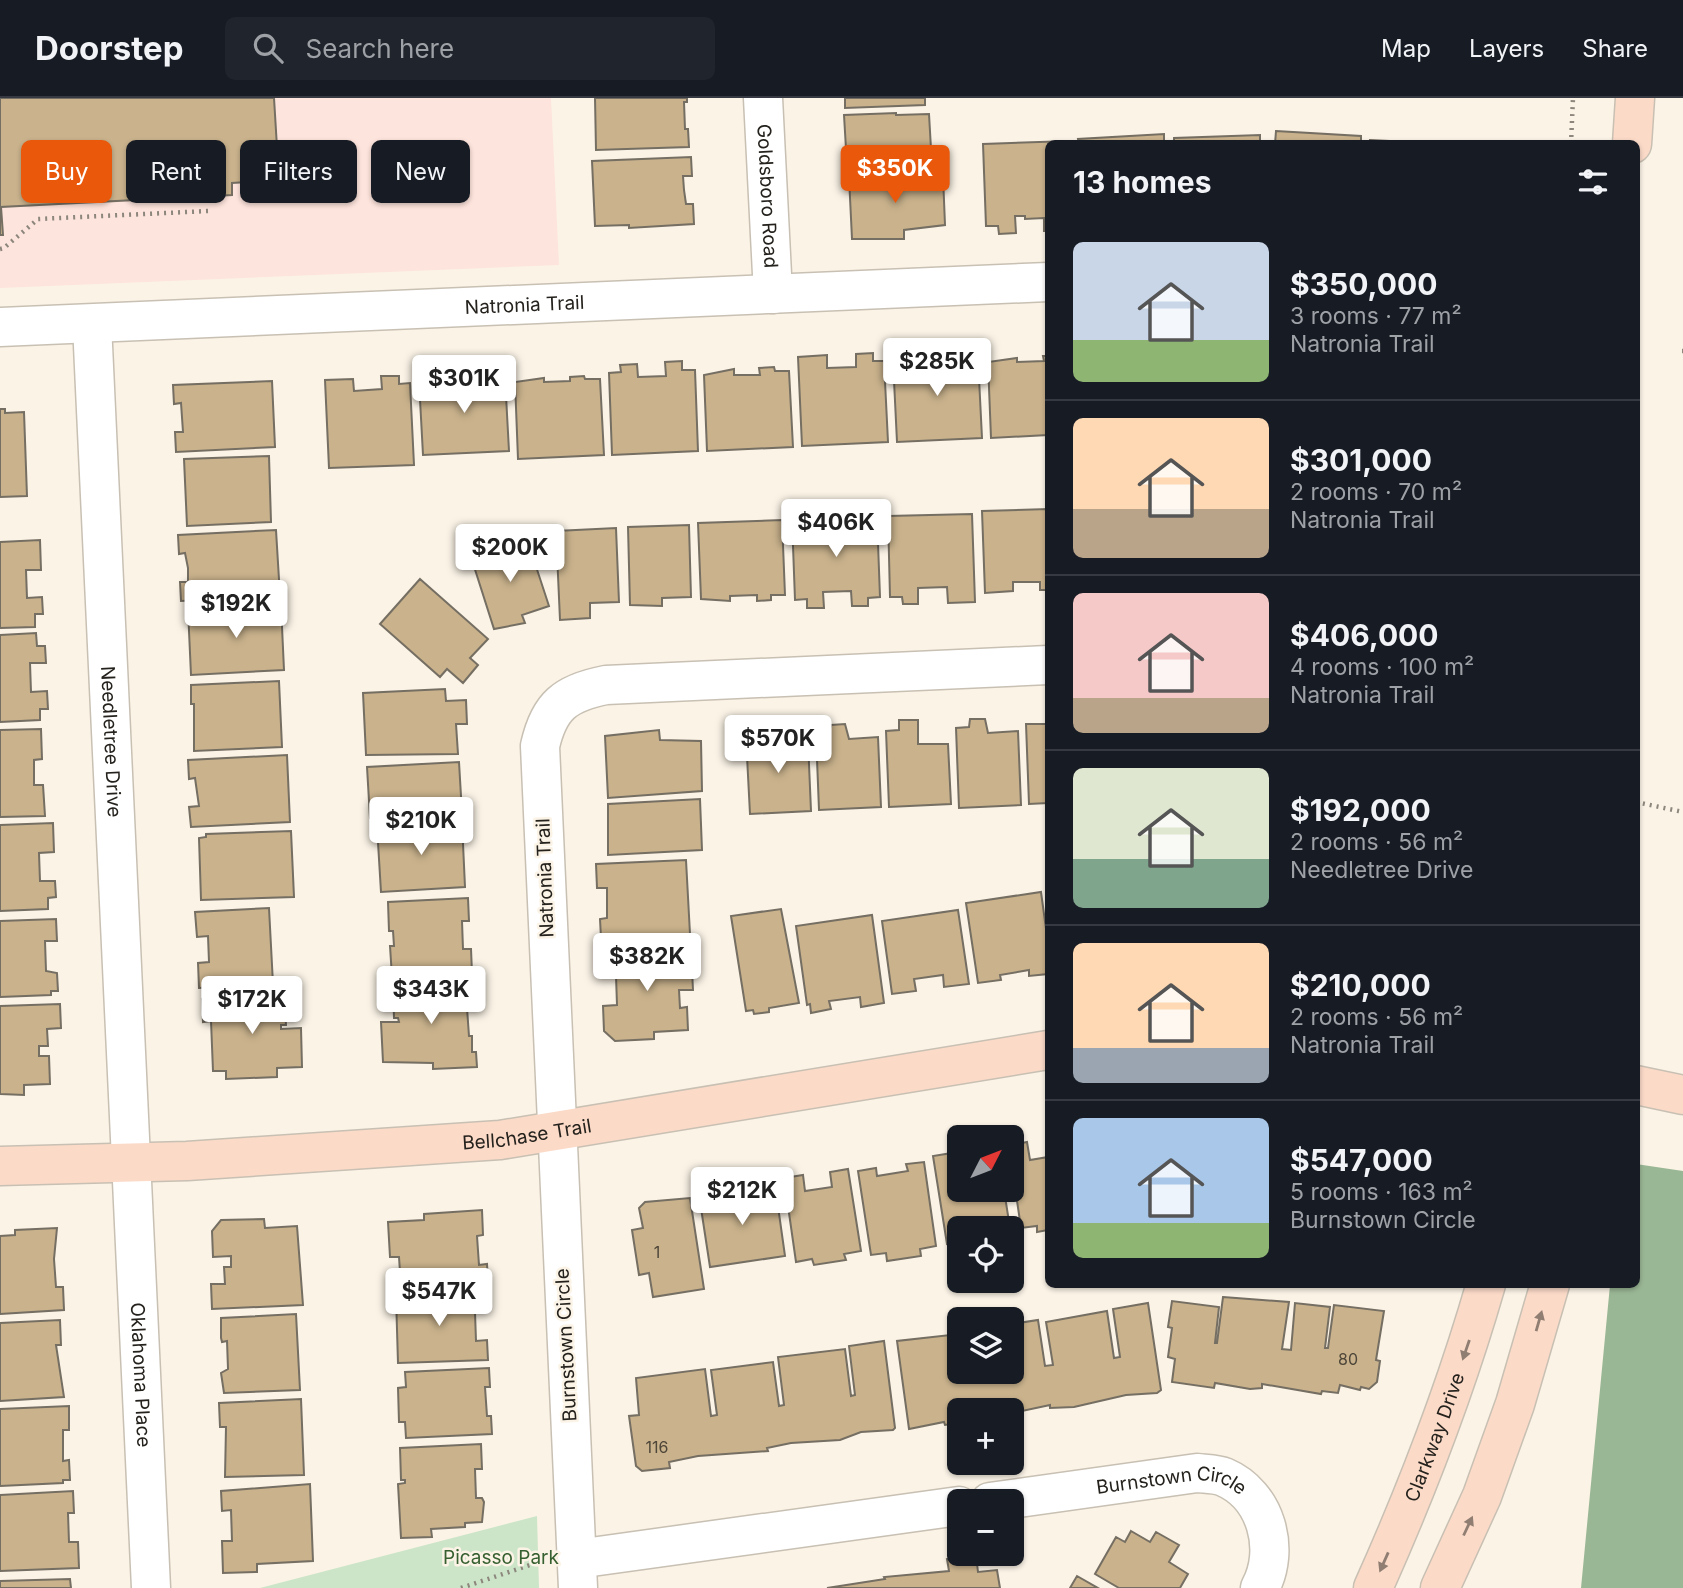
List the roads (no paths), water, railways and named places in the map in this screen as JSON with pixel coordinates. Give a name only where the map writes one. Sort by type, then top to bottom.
[{"type":"street","name":"Goldsboro Road","points":[[763,98],[773,294]]},
{"type":"street","points":[[1632,140],[1635,98]]},
{"type":"street","name":"Natronia Trail","points":[[0,327],[1045,282]]},
{"type":"street","name":"Needletree Drive","points":[[92,324],[132,1161]]},
{"type":"street","name":"Natronia Trail","points":[[556,1131],[540,746],[545,724],[560,703],[579,690],[606,685],[1045,665]]},
{"type":"street","name":"Bellchase Trail","points":[[0,1166],[486,1141],[1045,1050]]},
{"type":"street","points":[[1640,1086],[1683,1096]]},
{"type":"street","name":"Burnstown Circle","points":[[556,1131],[578,1573],[947,1508]]},
{"type":"street","name":"Oklahoma Place","points":[[132,1161],[151,1588]]},
{"type":"street","name":"Clarkway Drive","points":[[1373,1588],[1403,1521],[1458,1373],[1485,1288]]},
{"type":"street","points":[[1440,1588],[1486,1485],[1515,1404],[1549,1288]]},
{"type":"street","name":"Burnstown Circle","points":[[1024,1497],[1198,1473],[1224,1477],[1251,1496],[1269,1533],[1268,1567],[1260,1588]]},
{"type":"park label","name":"Picasso Park","points":[[501,1557]]}]
